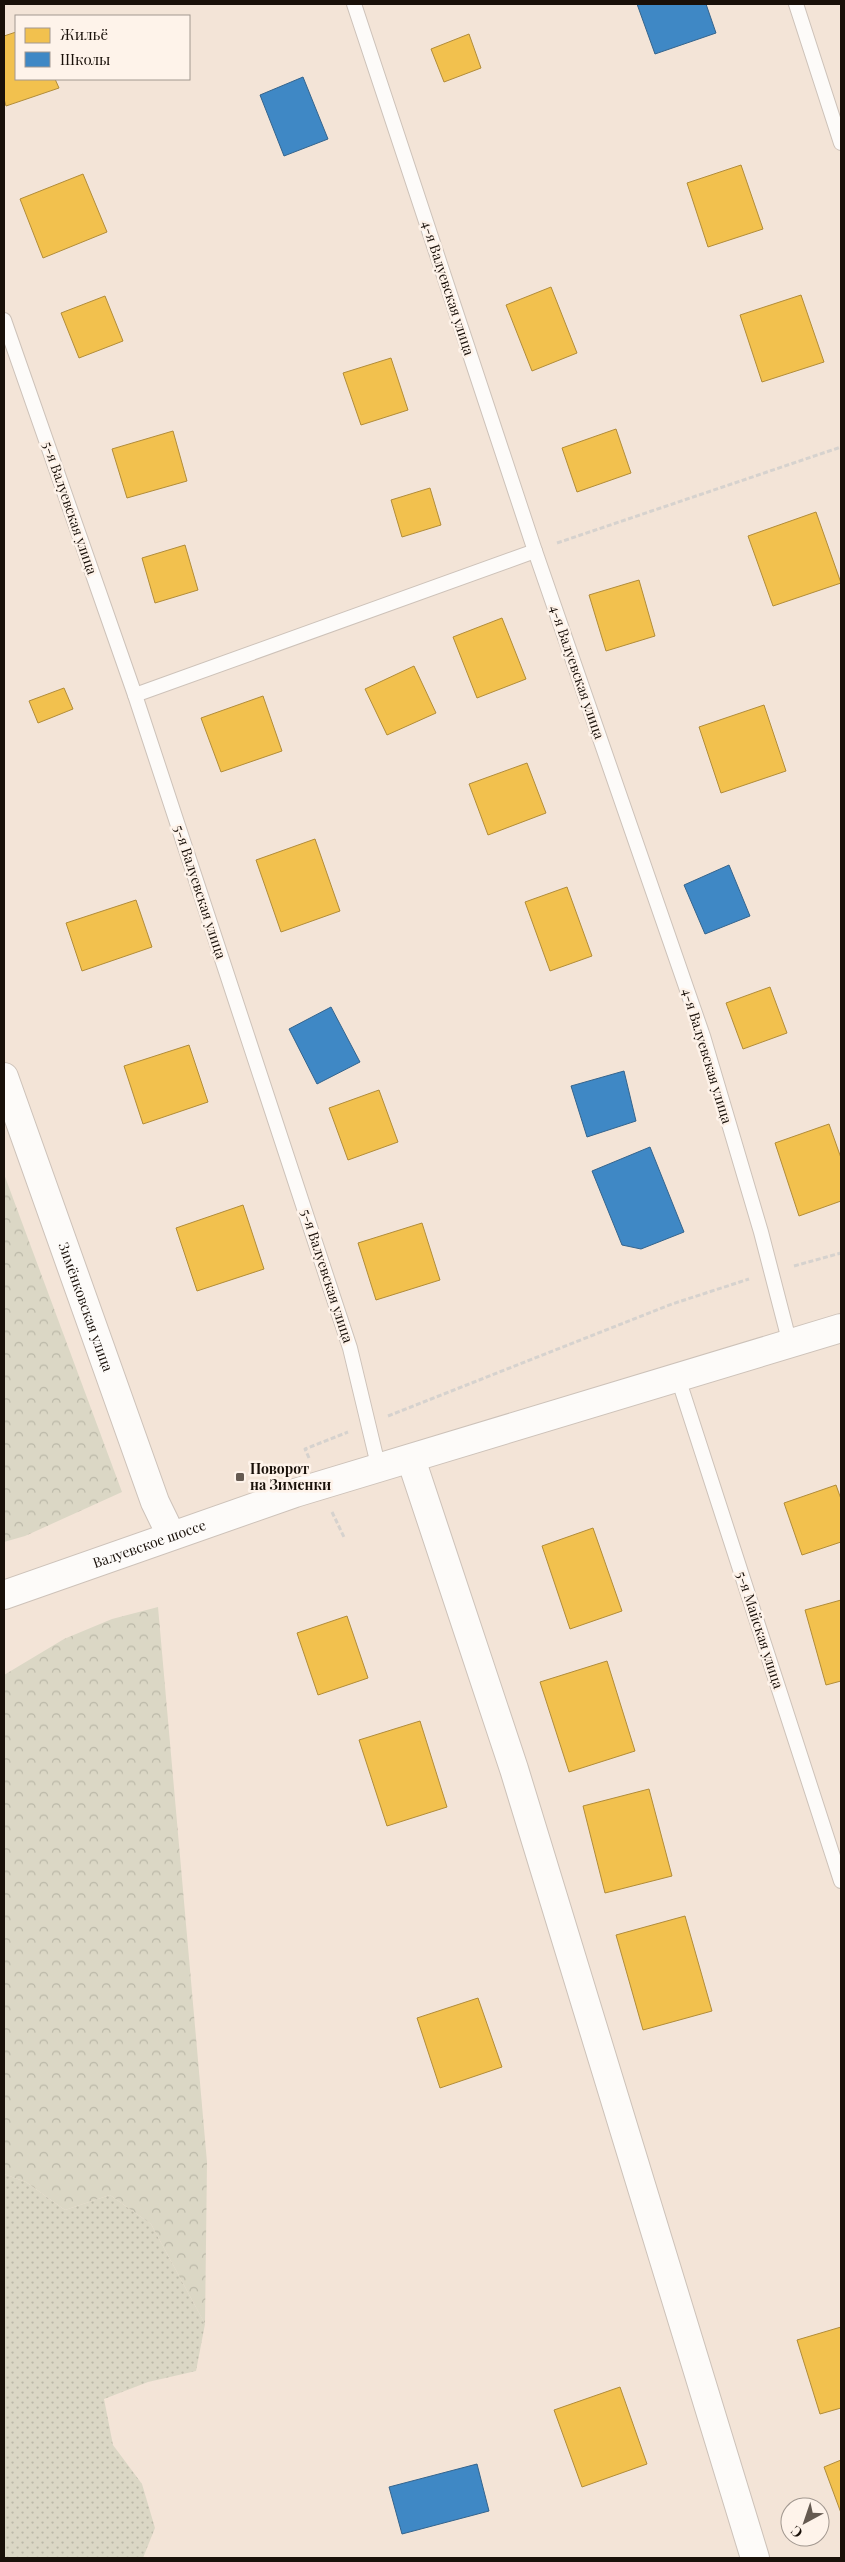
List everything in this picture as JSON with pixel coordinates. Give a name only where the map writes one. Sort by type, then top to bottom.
[{"type":"street","name":"Зимёнковская улица","points":[[4,1077],[155,1502],[171,1535]]},
{"type":"street","name":"Валуевское шоссе","points":[[4,1595],[171,1535],[308,1490],[841,1328]]},
{"type":"street","points":[[411,1459],[514,1769],[755,2558]]},
{"type":"lane","name":"4-я Валуевская улица","points":[[354,4],[535,551],[703,1036],[790,1344]]},
{"type":"lane","points":[[796,4],[841,143]]},
{"type":"lane","name":"5-я Валуевская улица","points":[[4,320],[135,695],[350,1348],[379,1469]]},
{"type":"lane","points":[[135,695],[535,551]]},
{"type":"lane","name":"5-я Майская улица","points":[[678,1378],[840,1874]]},
{"type":"path","points":[[535,551],[841,448]]},
{"type":"path","points":[[308,1490],[305,1449],[672,1304],[841,1253]]},
{"type":"green space","points":[[4,1174],[122,1492],[25,1536],[4,1542]]},
{"type":"green space","points":[[158,1607],[207,2162],[205,2324],[151,2224],[110,2195],[65,2210],[26,2182],[4,2174],[4,1675],[64,1639],[112,1619]]},
{"type":"green space","points":[[4,2174],[26,2182],[65,2210],[110,2195],[151,2224],[205,2324],[196,2371],[148,2382],[104,2399],[113,2445],[142,2484],[155,2528],[143,2558],[4,2558]]},
{"type":"building: Жильё","points":[[15,32],[15,80],[55,80],[59,88],[6,106],[4,99],[4,36]]},
{"type":"building: Жильё","points":[[469,34],[481,68],[444,82],[431,49]]},
{"type":"building: Жильё","points":[[741,165],[763,229],[708,247],[687,183]]},
{"type":"building: Жильё","points":[[83,174],[107,232],[43,258],[20,199]]},
{"type":"building: Жильё","points":[[551,287],[577,353],[532,371],[506,305]]},
{"type":"building: Жильё","points":[[801,295],[824,362],[762,382],[740,315]]},
{"type":"building: Жильё","points":[[105,296],[123,341],[79,358],[61,313]]},
{"type":"building: Жильё","points":[[391,358],[408,410],[361,425],[343,373]]},
{"type":"building: Жильё","points":[[616,429],[631,473],[577,492],[562,448]]},
{"type":"building: Жильё","points":[[173,431],[187,481],[127,498],[112,449]]},
{"type":"building: Жильё","points":[[430,488],[441,525],[402,537],[391,500]]},
{"type":"building: Жильё","points":[[816,512],[841,583],[773,606],[748,536]]},
{"type":"building: Жильё","points":[[185,545],[198,590],[155,603],[142,558]]},
{"type":"building: Жильё","points":[[639,580],[655,636],[606,651],[589,595]]},
{"type":"building: Жильё","points":[[502,618],[526,679],[477,698],[453,637]]},
{"type":"building: Жильё","points":[[414,666],[436,713],[387,735],[365,689]]},
{"type":"building: Жильё","points":[[64,688],[73,709],[38,723],[29,701]]},
{"type":"building: Жильё","points":[[263,696],[282,751],[221,772],[201,718]]},
{"type":"building: Жильё","points":[[764,705],[786,771],[721,793],[699,727]]},
{"type":"building: Жильё","points":[[527,763],[546,813],[488,835],[469,784]]},
{"type":"building: Жильё","points":[[315,839],[340,911],[281,932],[256,860]]},
{"type":"building: Жильё","points":[[567,887],[592,956],[550,971],[525,902]]},
{"type":"building: Жильё","points":[[136,900],[152,947],[82,971],[66,923]]},
{"type":"building: Жильё","points":[[770,987],[787,1033],[743,1049],[726,1003]]},
{"type":"building: Жильё","points":[[189,1045],[208,1102],[143,1124],[124,1066]]},
{"type":"building: Жильё","points":[[379,1090],[398,1142],[348,1160],[329,1108]]},
{"type":"building: Жильё","points":[[829,1124],[841,1158],[841,1201],[799,1216],[775,1143]]},
{"type":"building: Жильё","points":[[243,1205],[264,1269],[197,1291],[176,1228]]},
{"type":"building: Жильё","points":[[422,1223],[440,1280],[376,1300],[358,1243]]},
{"type":"building: Жильё","points":[[836,1485],[841,1499],[841,1542],[802,1555],[784,1503]]},
{"type":"building: Жильё","points":[[593,1528],[622,1611],[570,1629],[542,1546]]},
{"type":"building: Жильё","points":[[841,1600],[841,1681],[826,1685],[805,1610]]},
{"type":"building: Жильё","points":[[347,1616],[368,1678],[318,1695],[297,1633]]},
{"type":"building: Жильё","points":[[607,1661],[635,1751],[569,1772],[540,1682]]},
{"type":"building: Жильё","points":[[420,1721],[447,1807],[387,1826],[359,1740]]},
{"type":"building: Жильё","points":[[649,1789],[672,1876],[605,1893],[583,1806]]},
{"type":"building: Жильё","points":[[685,1916],[712,2011],[643,2030],[616,1935]]},
{"type":"building: Жильё","points":[[478,1998],[502,2067],[440,2088],[417,2018]]},
{"type":"building: Жильё","points":[[841,2327],[841,2408],[820,2414],[797,2340]]},
{"type":"building: Жильё","points":[[620,2387],[647,2464],[582,2487],[554,2410]]},
{"type":"building: Жильё","points":[[841,2460],[841,2513],[824,2467]]},
{"type":"building: Школы","points":[[637,4],[706,4],[716,33],[655,54]]},
{"type":"building: Школы","points":[[303,77],[328,139],[284,156],[260,95]]},
{"type":"building: Школы","points":[[729,865],[750,916],[705,934],[684,885]]},
{"type":"building: Школы","points":[[331,1007],[360,1062],[317,1084],[289,1029]]},
{"type":"building: Школы","points":[[624,1071],[636,1121],[587,1137],[571,1086]]},
{"type":"building: Школы","points":[[650,1147],[684,1232],[641,1249],[622,1245],[592,1171]]},
{"type":"building: Школы","points":[[477,2464],[489,2511],[402,2534],[389,2487]]},
{"type":"place","name":"Поворот на Зименки","points":[[240,1477]]}]
